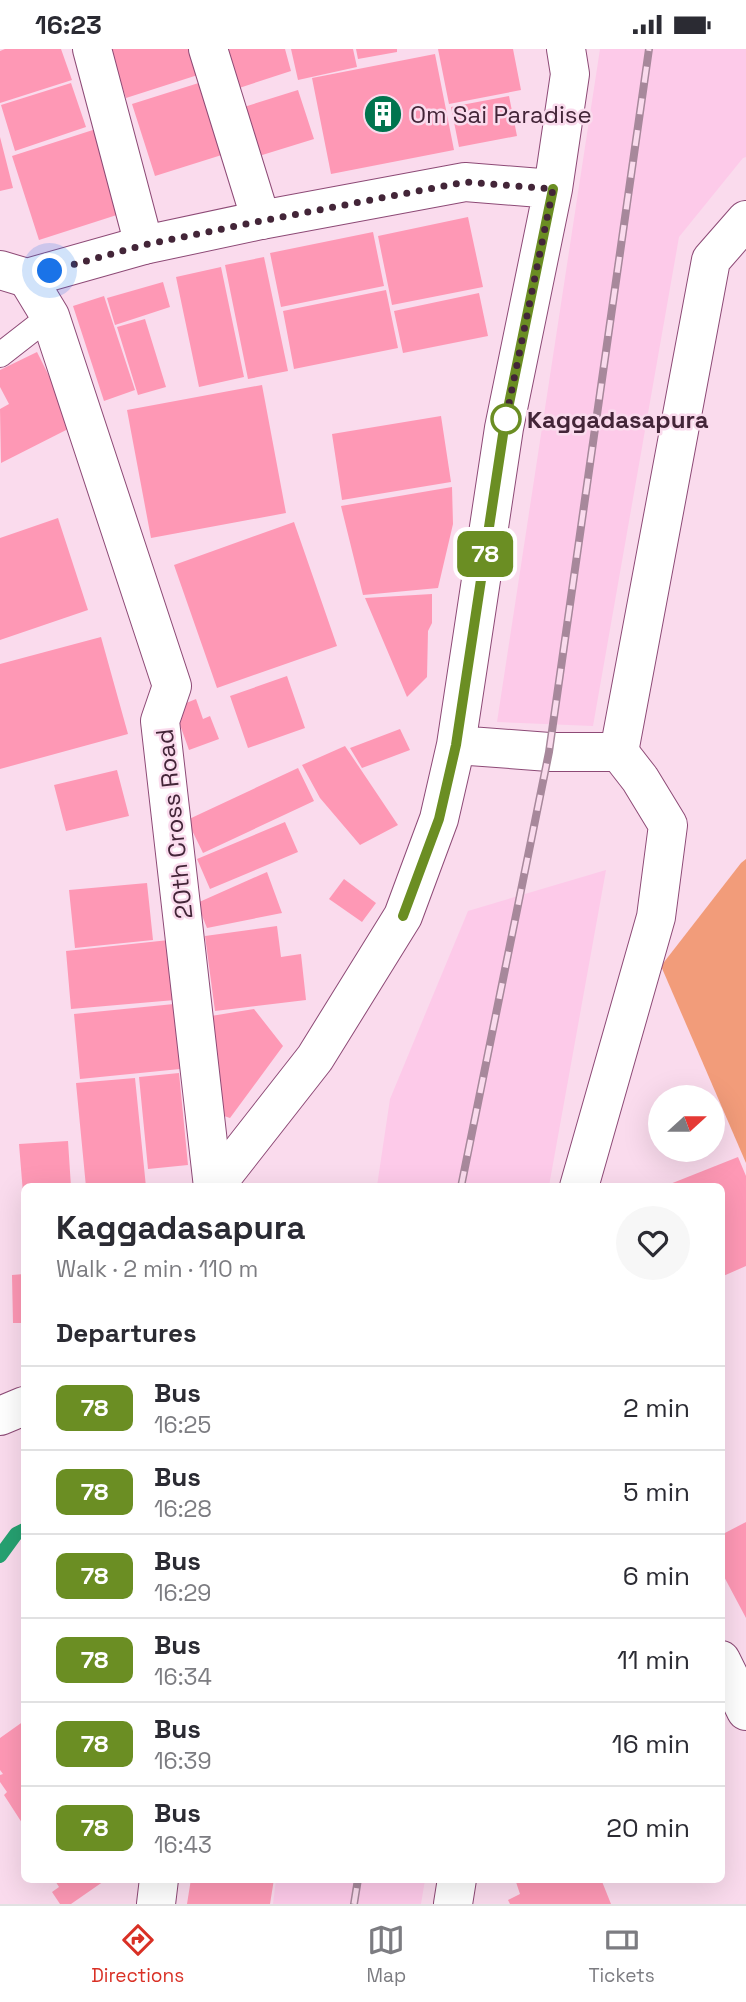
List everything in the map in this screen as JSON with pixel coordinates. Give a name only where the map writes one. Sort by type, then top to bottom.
[{"type":"street","points":[[92,49],[144,245]]},
{"type":"street","points":[[208,49],[261,221]]},
{"type":"street","points":[[217,1183],[315,1058],[403,916],[439,819],[456,745],[504,428],[553,189],[570,74],[566,49]]},
{"type":"street","points":[[13,274],[261,221],[465,182],[553,189]]},
{"type":"street","points":[[580,1183],[656,917],[667,825],[640,779],[619,752],[711,260],[746,220]]},
{"type":"street","name":"20th Cross Road","points":[[13,274],[50,316],[172,686],[160,721],[214,1183]]},
{"type":"street","points":[[456,745],[550,752],[619,752]]},
{"type":"street","points":[[0,1416],[21,1407]]},
{"type":"street","points":[[725,1668],[746,1711]]},
{"type":"street","points":[[453,1904],[456,1883]]},
{"type":"lane","points":[[0,355],[50,316]]},
{"type":"shaded area","points":[[600,49],[746,49],[746,157],[679,237],[593,726],[497,722]]},
{"type":"shaded area","points":[[746,859],[746,1163],[725,1114],[725,1085],[712,1085],[661,966]]},
{"type":"shaded area","points":[[606,870],[550,1183],[377,1183],[390,1099],[468,911]]},
{"type":"shaded area","points":[[276,1883],[424,1883],[421,1904],[273,1904]]},
{"type":"building","points":[[61,49],[72,80],[0,103],[0,51]]},
{"type":"building","points":[[110,49],[196,49],[204,73],[126,98]]},
{"type":"building","points":[[221,49],[285,49],[291,71],[233,90]]},
{"type":"building","points":[[291,49],[353,49],[357,67],[298,80]]},
{"type":"building","points":[[356,49],[397,49],[397,52],[358,59]]},
{"type":"building","points":[[438,49],[513,49],[521,90],[449,104]]},
{"type":"building","name":"Om Sai Paradise","points":[[435,54],[454,150],[331,174],[312,78]]},
{"type":"building","points":[[205,81],[228,153],[155,176],[132,104]]},
{"type":"building","points":[[71,83],[86,127],[15,151],[1,105]]},
{"type":"building","points":[[298,90],[314,139],[259,156],[244,107]]},
{"type":"building","points":[[509,96],[517,136],[459,147],[451,107]]},
{"type":"building","points":[[96,129],[123,213],[39,240],[12,156]]},
{"type":"building","points":[[0,137],[13,188],[0,191]]},
{"type":"building","points":[[468,217],[483,287],[392,305],[378,236]]},
{"type":"building","points":[[373,232],[384,286],[281,307],[270,253]]},
{"type":"building","points":[[264,257],[288,371],[248,379],[225,265]]},
{"type":"building","points":[[221,267],[244,377],[199,387],[176,277]]},
{"type":"building","points":[[163,282],[170,307],[115,325],[107,298]]},
{"type":"building","points":[[386,290],[398,348],[294,369],[283,311]]},
{"type":"building","points":[[479,293],[488,336],[403,353],[394,311]]},
{"type":"building","points":[[104,296],[135,390],[104,401],[73,306]]},
{"type":"building","points":[[145,319],[166,387],[138,395],[117,327]]},
{"type":"building","points":[[37,352],[74,426],[1,463],[0,409],[9,404],[0,387],[0,370]]},
{"type":"building","points":[[262,385],[286,513],[151,538],[127,410]]},
{"type":"building","points":[[441,416],[451,482],[342,500],[332,434]]},
{"type":"building","points":[[452,487],[453,524],[438,588],[363,595],[341,506]]},
{"type":"building","points":[[58,518],[88,610],[0,640],[0,538]]},
{"type":"building","points":[[294,522],[337,646],[217,688],[174,565]]},
{"type":"building","points":[[432,594],[427,677],[407,697],[365,598]]},
{"type":"building","points":[[101,637],[128,734],[0,769],[0,664]]},
{"type":"building","points":[[287,676],[305,728],[248,748],[230,696]]},
{"type":"building","points":[[196,699],[203,719],[210,716],[219,739],[189,750],[174,708]]},
{"type":"building","points":[[400,729],[410,750],[362,768],[350,748]]},
{"type":"building","points":[[345,746],[398,825],[360,845],[320,798],[302,765]]},
{"type":"building","points":[[298,768],[314,801],[203,853],[187,820]]},
{"type":"building","points":[[117,770],[129,816],[66,831],[54,785]]},
{"type":"building","points":[[285,822],[298,852],[210,889],[197,859]]},
{"type":"building","points":[[267,872],[282,913],[207,928],[197,903]]},
{"type":"building","points":[[344,879],[376,903],[362,922],[329,899]]},
{"type":"building","points":[[147,883],[153,940],[75,948],[69,890]]},
{"type":"building","points":[[277,926],[281,957],[301,954],[306,1000],[215,1011],[205,936]]},
{"type":"building","points":[[169,940],[175,1000],[71,1009],[66,951]]},
{"type":"building","points":[[174,1004],[180,1069],[80,1079],[74,1014]]},
{"type":"building","points":[[254,1009],[283,1046],[230,1118],[224,1116],[211,1016]]},
{"type":"building","points":[[179,1073],[188,1165],[148,1169],[139,1077]]},
{"type":"building","points":[[135,1078],[146,1183],[86,1183],[76,1083]]},
{"type":"building","points":[[68,1141],[71,1183],[22,1183],[19,1144]]},
{"type":"building","points":[[738,1157],[746,1176],[746,1266],[725,1275],[725,1183],[673,1183]]},
{"type":"building","points":[[21,1274],[21,1323],[13,1323],[12,1275]]},
{"type":"building","points":[[746,1522],[746,1618],[725,1579],[725,1533]]},
{"type":"building","points":[[21,1723],[21,1821],[4,1795],[7,1792],[0,1782],[0,1775],[3,1774],[0,1770],[0,1738]]},
{"type":"building","points":[[56,1883],[101,1883],[71,1904],[60,1904],[52,1892],[59,1887]]},
{"type":"building","points":[[190,1883],[273,1883],[270,1904],[187,1904]]},
{"type":"building","points":[[516,1883],[603,1883],[611,1904],[510,1904],[508,1900],[520,1894]]},
{"type":"waterway","points":[[0,1556],[16,1534],[21,1532]]},
{"type":"railway","points":[[462,1183],[549,752],[649,49]]},
{"type":"railway","points":[[354,1904],[357,1883]]},
{"type":"bus line","name":"78","points":[[403,916],[439,819],[456,745],[504,428],[553,189]]},
{"type":"place","name":"Om Sai Paradise","points":[[383,114]]},
{"type":"place","name":"Kaggadasapura","points":[[506,419]]},
{"type":"route","points":[[50,271],[144,245],[465,182],[553,189],[504,428],[506,419]]}]
